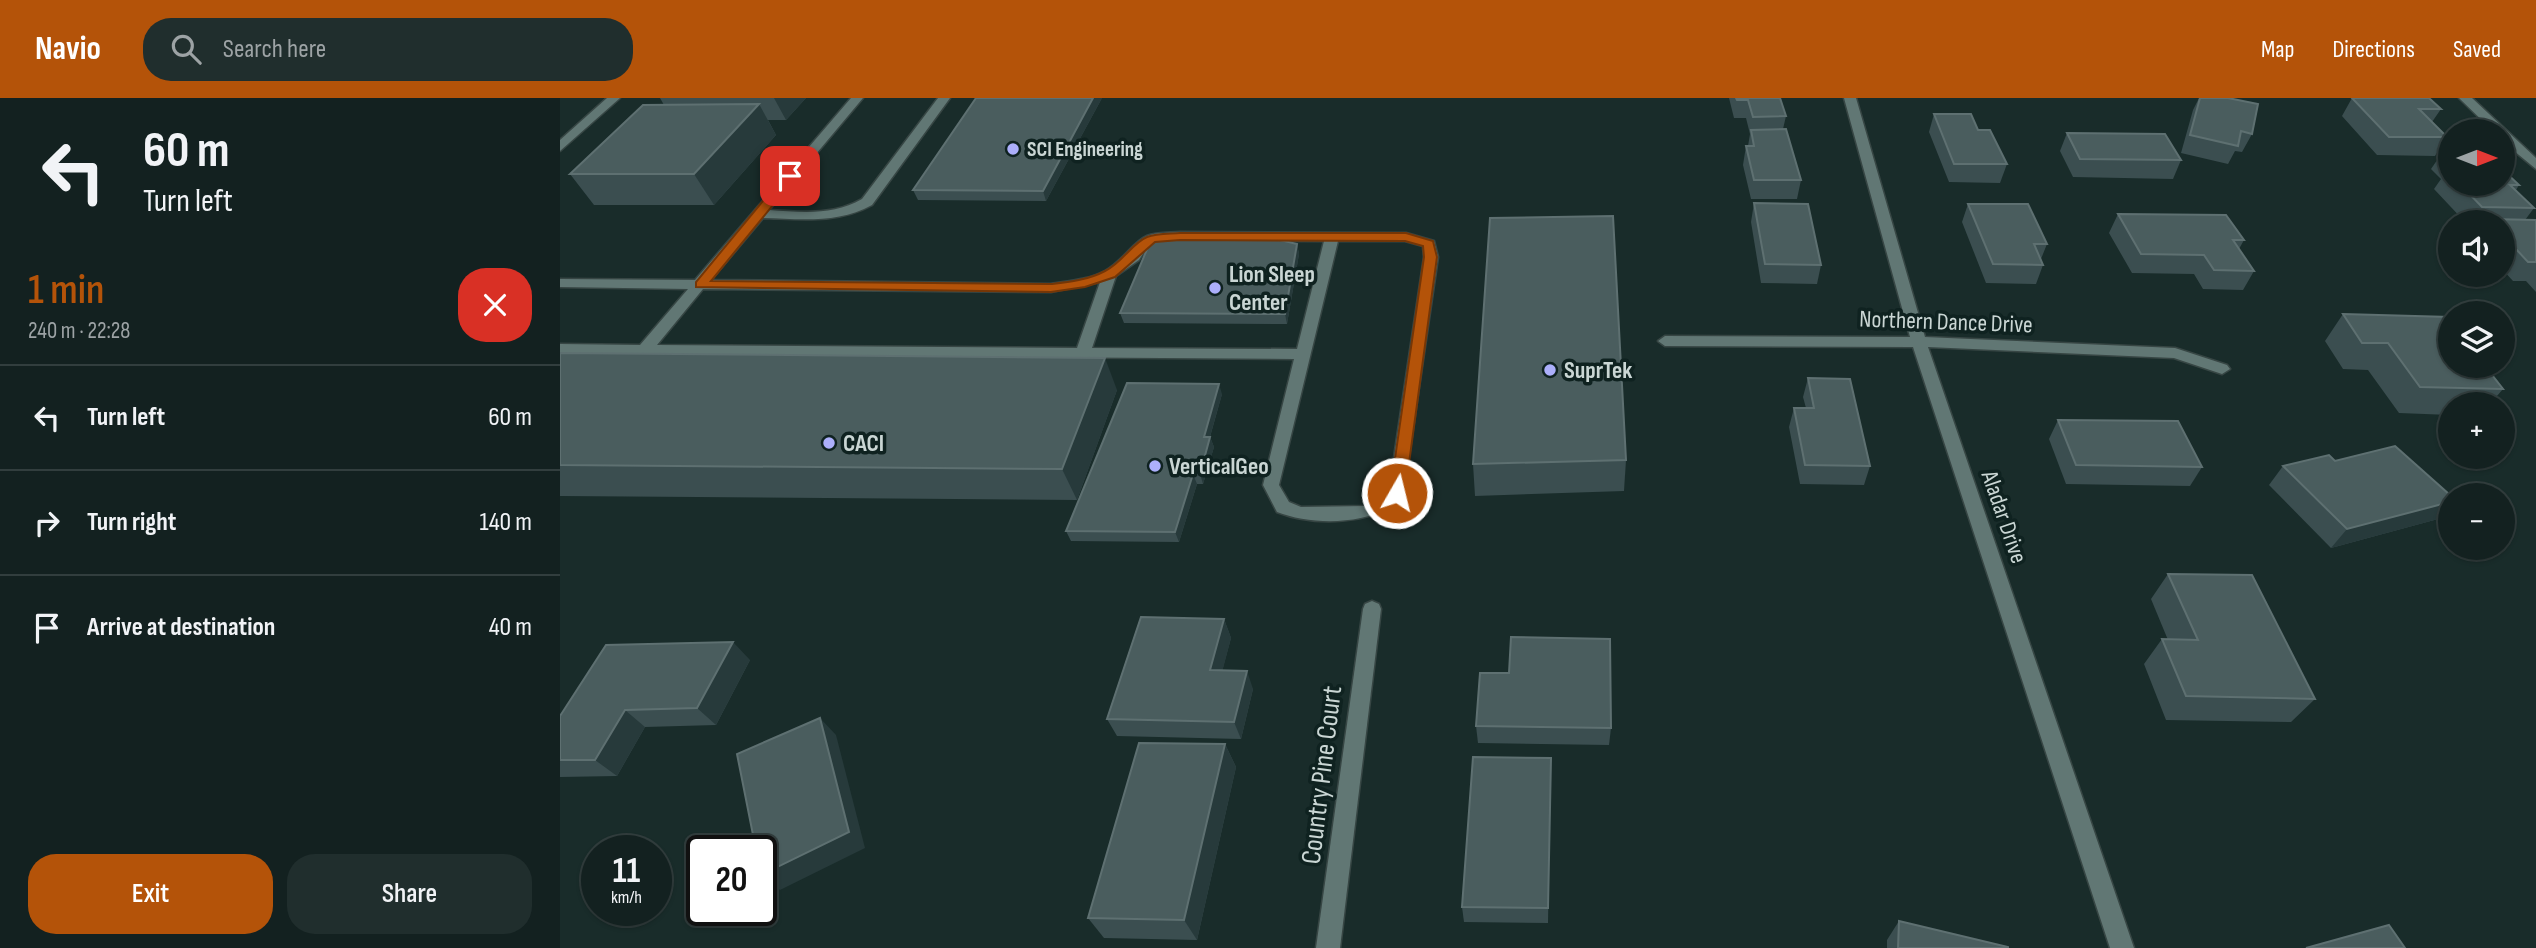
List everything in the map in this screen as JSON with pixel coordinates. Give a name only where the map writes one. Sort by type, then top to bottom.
[{"type":"street","points":[[560,147],[614,98]]},
{"type":"street","points":[[644,350],[857,98]]},
{"type":"street","points":[[757,214],[833,214],[857,209],[867,202],[944,98]]},
{"type":"street","name":"Aladar Drive","points":[[1850,98],[1919,342],[2122,948]]},
{"type":"street","points":[[2465,98],[2487,119]]},
{"type":"street","points":[[2515,145],[2536,165]]},
{"type":"street","points":[[560,283],[1051,288],[1085,283],[1110,274],[1134,257],[1141,246],[1152,239],[1180,236],[1406,237],[1429,244],[1431,257],[1397,493],[1386,504],[1368,512],[1300,514],[1283,507],[1272,485],[1332,237]]},
{"type":"street","points":[[1083,353],[1110,274]]},
{"type":"street","name":"Northern Dance Drive","points":[[1665,341],[1919,342],[2175,354],[2222,369]]},
{"type":"street","points":[[560,349],[1303,354]]},
{"type":"street","name":"Country Pine Court","points":[[1328,948],[1372,609]]},
{"type":"building","name":"SCI Engineering","points":[[976,98],[1093,98],[1043,191],[913,190]]},
{"type":"building","points":[[1736,98],[1780,98],[1786,116],[1753,117],[1748,100]]},
{"type":"building","points":[[2200,98],[2228,98],[2258,104],[2252,134],[2241,131],[2238,146],[2190,135]]},
{"type":"building","points":[[2352,98],[2429,98],[2441,109],[2419,109],[2438,128],[2438,137],[2389,137]]},
{"type":"building","points":[[759,104],[694,174],[570,174],[643,105]]},
{"type":"building","points":[[1934,114],[1971,114],[1978,130],[1990,130],[2007,164],[1954,164]]},
{"type":"building","points":[[1786,129],[1801,180],[1754,180],[1746,146],[1754,146],[1751,130]]},
{"type":"building","points":[[2067,133],[2165,134],[2181,160],[2080,159]]},
{"type":"building","points":[[2515,190],[2534,208],[2482,207],[2471,196],[2515,196]]},
{"type":"building","points":[[1754,203],[1808,204],[1821,265],[1765,264]]},
{"type":"building","points":[[1968,204],[2028,204],[2047,244],[2034,244],[2043,265],[1993,264]]},
{"type":"building","points":[[2118,214],[2226,215],[2244,240],[2233,240],[2254,271],[2214,270],[2204,255],[2141,254]]},
{"type":"building","name":"SuprTek","points":[[1613,216],[1626,460],[1473,464],[1490,218]]},
{"type":"building","points":[[2515,220],[2536,220],[2536,262],[2528,262],[2515,248]]},
{"type":"building","name":"Lion Sleep Center","points":[[1151,240],[1280,240],[1297,244],[1285,314],[1120,313]]},
{"type":"building","points":[[2343,314],[2438,317],[2438,378],[2494,378],[2503,389],[2420,387],[2388,343],[2362,343]]},
{"type":"building","name":"CACI","points":[[560,353],[1105,358],[1062,469],[560,465]]},
{"type":"building","points":[[1808,378],[1850,379],[1870,466],[1805,465],[1794,408],[1814,408]]},
{"type":"building","name":"VerticalGeo","points":[[1127,383],[1219,384],[1204,437],[1210,437],[1200,474],[1193,474],[1175,532],[1066,531]]},
{"type":"building","points":[[2058,420],[2178,421],[2202,467],[2076,465]]},
{"type":"building","points":[[2395,446],[2438,484],[2438,505],[2347,529],[2283,466],[2329,455],[2335,461]]},
{"type":"building","points":[[2168,574],[2252,575],[2315,699],[2186,696],[2162,639],[2198,640]]},
{"type":"building","points":[[1141,617],[1224,619],[1210,670],[1247,671],[1234,722],[1107,719]]},
{"type":"building","points":[[1511,637],[1610,639],[1611,728],[1476,726],[1480,673],[1509,673]]},
{"type":"building","points":[[733,642],[697,708],[625,710],[595,760],[560,760],[560,716],[606,645]]},
{"type":"building","points":[[820,718],[849,832],[777,867],[777,835],[753,835],[737,754]]},
{"type":"building","points":[[1139,743],[1225,744],[1184,920],[1088,918]]},
{"type":"building","points":[[1473,757],[1551,758],[1548,908],[1462,907]]},
{"type":"building","points":[[1899,921],[2008,947],[2008,948],[1898,948]]},
{"type":"building","points":[[2389,925],[2405,948],[2306,948]]},
{"type":"place","name":"SCI Engineering","points":[[1013,149]]},
{"type":"place","name":"Lion Sleep Center","points":[[1215,288]]},
{"type":"place","name":"SuprTek","points":[[1550,370]]},
{"type":"place","name":"CACI","points":[[829,443]]},
{"type":"place","name":"VerticalGeo","points":[[1155,466]]},
{"type":"route","points":[[790,176],[701,284],[1051,288],[1085,283],[1110,274],[1134,257],[1141,246],[1152,239],[1180,236],[1406,237],[1429,244],[1431,257],[1397,493]]}]
